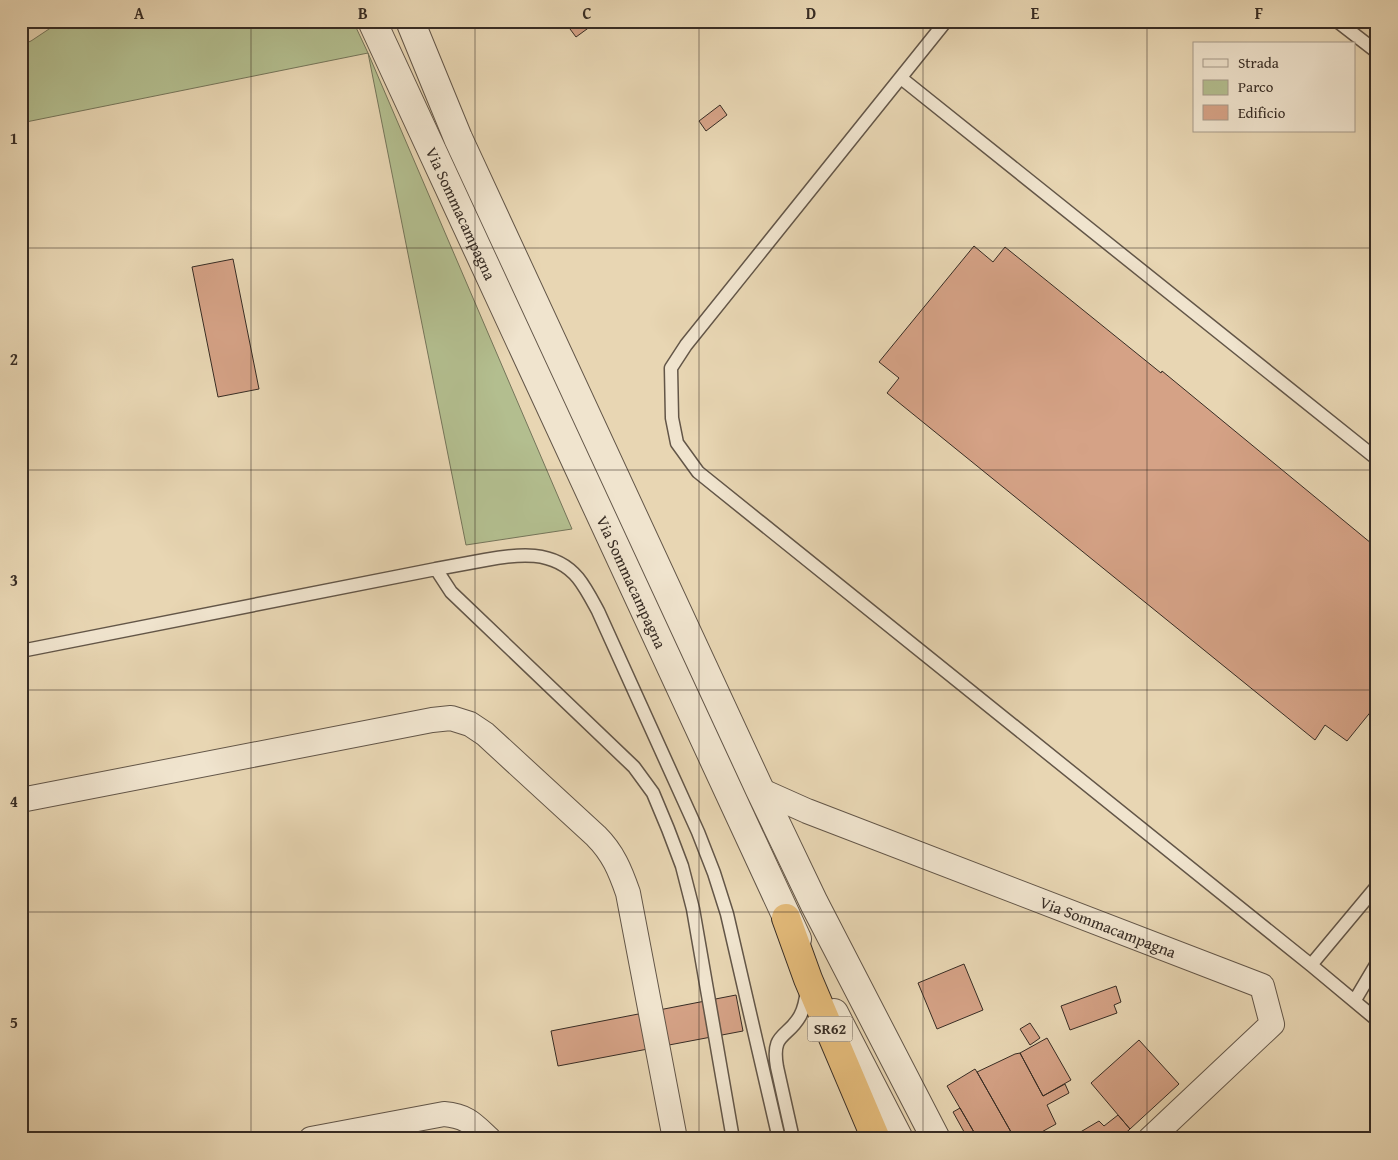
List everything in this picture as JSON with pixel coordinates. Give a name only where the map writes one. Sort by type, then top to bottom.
[{"type":"highway","name":"SR62","points":[[786,918],[808,979],[876,1139]]},
{"type":"street","name":"Via Sommacampagna","points":[[372,21],[786,918],[899,1139]]},
{"type":"street","name":"Via Sommacampagna","points":[[410,21],[462,147],[760,790],[814,903],[936,1139]]},
{"type":"street","points":[[21,800],[432,720],[451,718],[470,724],[485,734],[596,836],[607,847],[621,872],[628,893],[675,1139]]},
{"type":"street","name":"Via Sommacampagna","points":[[760,790],[807,811],[1262,986],[1272,1024],[1150,1139]]},
{"type":"street","points":[[311,1139],[444,1114],[457,1115],[470,1122],[489,1139]]},
{"type":"lane","points":[[946,21],[686,345],[671,368],[672,418],[677,443],[698,472],[1377,1020]]},
{"type":"lane","points":[[1337,21],[1377,52]]},
{"type":"lane","points":[[901,78],[1377,459]]},
{"type":"lane","points":[[21,651],[510,556],[539,556],[556,561],[566,567],[577,577],[588,592],[598,611],[698,832],[714,873],[728,914],[779,1139]]},
{"type":"lane","points":[[436,569],[451,592],[634,767],[653,792],[682,866],[693,909],[732,1139]]},
{"type":"lane","points":[[1311,965],[1377,886]]},
{"type":"lane","points":[[1354,1000],[1377,963]]},
{"type":"lane","points":[[793,1139],[777,1067],[776,1048],[783,1034],[800,1017],[805,1005],[808,979]]},
{"type":"green space","points":[[61,21],[353,21],[368,53],[21,123],[21,45],[31,41]]},
{"type":"green space","points":[[368,53],[572,529],[466,545]]},
{"type":"building","points":[[564,21],[598,21],[576,37]]},
{"type":"building","points":[[720,105],[727,115],[706,131],[699,121]]},
{"type":"building","points":[[974,246],[993,262],[1005,247],[1161,373],[1162,371],[1377,548],[1377,704],[1347,741],[1325,725],[1315,740],[887,393],[899,378],[879,362]]},
{"type":"building","points":[[233,259],[259,389],[218,397],[192,267]]},
{"type":"building","points":[[964,964],[983,1010],[937,1029],[918,983]]},
{"type":"building","points":[[1116,986],[1121,1002],[1114,1005],[1117,1013],[1070,1030],[1061,1006]]},
{"type":"building","points":[[736,995],[743,1031],[558,1066],[551,1031]]},
{"type":"building","points":[[1030,1023],[1040,1038],[1030,1045],[1020,1029]]},
{"type":"building","points":[[1047,1038],[1071,1080],[1043,1096],[1020,1053]]},
{"type":"building","points":[[1139,1040],[1179,1084],[1130,1129],[1091,1083]]},
{"type":"building","points":[[1020,1053],[1043,1096],[1065,1084],[1069,1093],[1047,1105],[1056,1124],[1029,1139],[1015,1139],[977,1072]]},
{"type":"building","points":[[975,1069],[1015,1139],[978,1139],[947,1086]]},
{"type":"building","points":[[960,1108],[978,1139],[968,1139],[953,1112]]},
{"type":"building","points":[[1118,1115],[1130,1129],[1119,1139],[1067,1139],[1071,1135],[1072,1137],[1099,1121],[1104,1126]]}]
